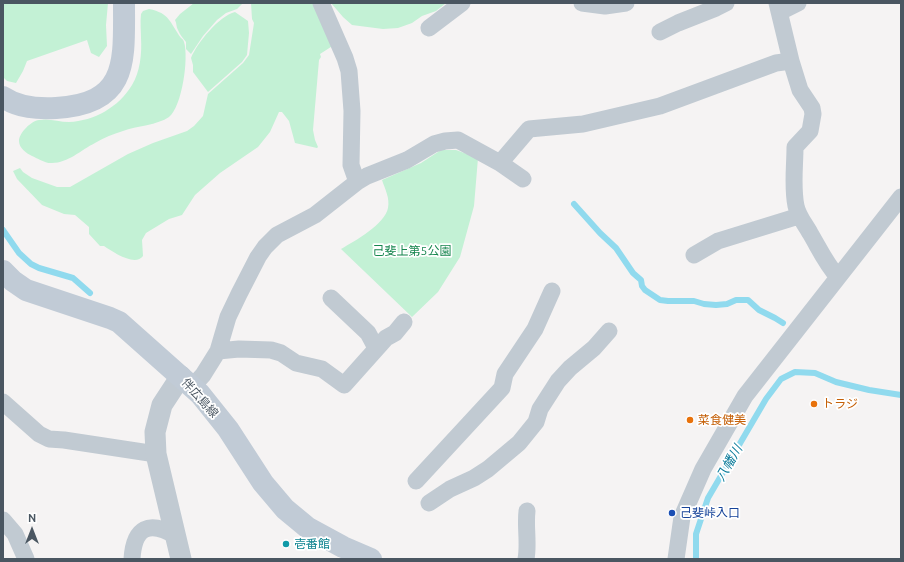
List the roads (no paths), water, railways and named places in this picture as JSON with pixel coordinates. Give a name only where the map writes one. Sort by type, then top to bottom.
[{"type":"main road","points":[[3,97],[21,106],[48,109],[78,106],[86,104],[101,96],[114,82],[122,66],[124,47],[124,3]]},
{"type":"main road","name":"伴広島線","points":[[3,271],[13,281],[26,290],[119,322],[186,381],[216,414],[263,483],[285,509],[308,528],[342,547],[371,559]]},
{"type":"street","points":[[320,3],[350,71],[352,111],[351,165],[357,182]]},
{"type":"street","points":[[429,28],[462,3]]},
{"type":"street","points":[[582,3],[606,6],[626,3]]},
{"type":"street","points":[[660,32],[726,3]]},
{"type":"street","points":[[798,3],[778,8],[800,90],[812,108],[813,114],[810,131],[795,147],[794,196],[799,216],[829,267],[838,277]]},
{"type":"street","points":[[500,163],[529,129],[583,124],[660,106],[776,63],[791,61]]},
{"type":"street","points":[[181,559],[156,454],[155,432],[158,418],[162,405],[186,381],[203,375],[218,351],[228,317],[258,257],[265,247],[277,235],[315,215],[357,182],[367,176],[407,160],[434,144],[444,141],[458,140],[500,163],[523,179]]},
{"type":"street","points":[[676,559],[682,517],[703,469],[745,396],[838,277],[898,206]]},
{"type":"street","points":[[694,256],[718,241],[799,216]]},
{"type":"street","points":[[416,481],[502,388],[505,374],[535,329],[552,291]]},
{"type":"street","points":[[331,298],[368,333],[376,348]]},
{"type":"street","points":[[218,351],[239,349],[271,350],[281,353],[296,363],[322,369],[344,385],[376,348],[386,338],[395,333],[404,322]]},
{"type":"street","points":[[429,504],[450,489],[474,478],[488,469],[519,443],[536,422],[540,409],[558,381],[610,331]]},
{"type":"street","points":[[3,402],[38,434],[49,439],[156,454]]},
{"type":"street","points":[[526,559],[528,548],[526,522],[527,511]]},
{"type":"street","points":[[3,520],[15,534],[26,559]]},
{"type":"street","points":[[132,559],[132,548],[140,533],[148,527],[156,527],[176,536]]},
{"type":"waterway","points":[[574,204],[600,233],[616,248],[633,273],[641,280],[642,286],[645,290],[660,300],[694,301],[716,305],[727,304],[736,300],[748,300],[759,310],[783,323]]},
{"type":"waterway","points":[[3,230],[19,253],[31,264],[39,268],[73,278],[90,293]]},
{"type":"waterway","name":"八幡川","points":[[696,559],[696,534],[708,498],[766,399],[781,379],[795,372],[815,373],[836,382],[869,390],[901,395]]},
{"type":"place","name":"トラジ","points":[[814,404]]},
{"type":"place","name":"菜食健美","points":[[690,420]]},
{"type":"place","name":"己斐峠入口","points":[[672,513]]},
{"type":"place","name":"壱番館","points":[[286,544]]},
{"type":"park label","name":"己斐上第5公園","points":[[412,251]]}]
